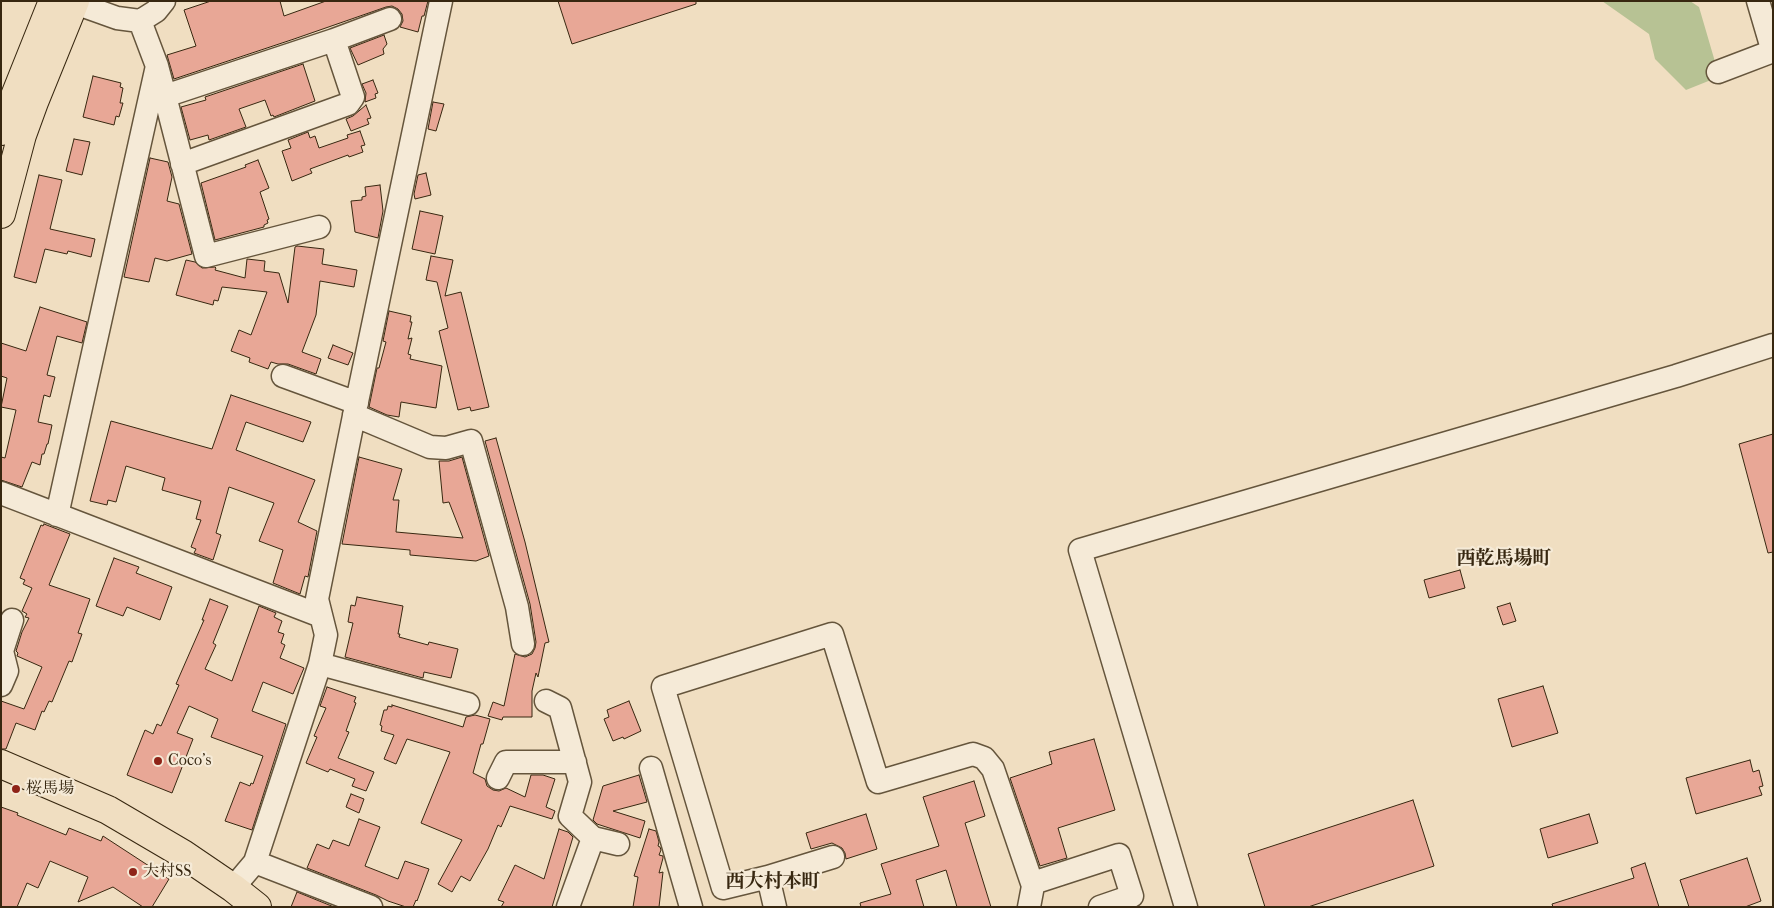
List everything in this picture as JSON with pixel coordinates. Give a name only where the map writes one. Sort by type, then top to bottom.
[{"type":"highway","points":[[1,131],[68,2]]},
{"type":"highway","points":[[1,214],[22,135],[17,97]]},
{"type":"highway","points":[[1,764],[108,810],[183,854],[233,888],[256,907]]},
{"type":"street","points":[[68,2],[117,18],[140,21],[156,11],[164,1]]},
{"type":"street","points":[[233,888],[255,862],[320,664],[326,635],[317,599],[440,1]]},
{"type":"street","points":[[1718,72],[1773,51],[1758,1]]},
{"type":"street","points":[[165,96],[334,40],[390,19]]},
{"type":"street","points":[[140,21],[157,66],[206,256],[319,227]]},
{"type":"street","points":[[182,164],[348,104],[353,97],[334,40]]},
{"type":"street","points":[[57,515],[157,66]]},
{"type":"street","points":[[1186,907],[1080,550],[1676,376],[1773,345]]},
{"type":"street","points":[[283,376],[355,409],[430,447],[446,448],[471,441],[517,607],[523,644]]},
{"type":"street","points":[[1,493],[321,616]]},
{"type":"street","points":[[1,685],[7,671],[2,651],[12,620]]},
{"type":"street","points":[[833,857],[723,888],[663,687],[832,634],[878,782],[973,754],[984,758],[992,769],[1033,883],[1029,907]]},
{"type":"street","points":[[320,664],[468,704]]},
{"type":"street","points":[[546,701],[560,708],[580,782],[570,816],[594,838],[618,844]]},
{"type":"street","points":[[498,778],[506,762],[575,762]]},
{"type":"street","points":[[651,768],[691,907]]},
{"type":"street","points":[[577,901],[594,838]]},
{"type":"street","points":[[1033,883],[1119,855],[1132,896],[1100,907]]},
{"type":"street","points":[[255,862],[371,907]]},
{"type":"street","points":[[768,876],[775,907]]},
{"type":"green space","points":[[1602,1],[1690,1],[1699,7],[1718,72],[1711,80],[1686,90],[1655,59],[1649,34]]},
{"type":"building","points":[[211,1],[280,1],[284,16],[326,1],[428,1],[418,32],[400,27],[403,21],[402,14],[392,6],[386,7],[174,79],[167,55],[196,46],[184,10]]},
{"type":"building","points":[[558,1],[696,1],[696,4],[572,44]]},
{"type":"building","points":[[384,35],[387,44],[383,49],[384,54],[358,65],[350,48]]},
{"type":"building","points":[[303,64],[315,101],[274,117],[273,115],[271,116],[265,100],[239,109],[246,127],[209,140],[208,135],[190,140],[181,107],[206,100],[205,97]]},
{"type":"building","points":[[93,76],[121,83],[120,87],[123,88],[120,103],[123,103],[119,117],[116,116],[114,125],[83,117]]},
{"type":"building","points":[[373,80],[378,93],[375,94],[376,98],[365,102],[366,93],[362,84]]},
{"type":"building","points":[[433,102],[444,104],[436,131],[428,129]]},
{"type":"building","points":[[366,105],[371,118],[367,119],[369,124],[351,131],[346,119],[353,116]]},
{"type":"building","points":[[360,131],[365,145],[361,146],[363,152],[349,157],[348,155],[310,169],[312,173],[292,181],[282,151],[291,148],[288,140],[308,132],[310,138],[315,136],[319,148],[348,138],[347,135]]},
{"type":"building","points":[[74,139],[90,142],[82,175],[66,171]]},
{"type":"building","points":[[150,158],[168,162],[172,177],[167,201],[179,204],[192,254],[167,261],[155,258],[149,282],[124,277]]},
{"type":"building","points":[[258,160],[269,188],[260,192],[269,219],[267,220],[268,223],[264,227],[215,240],[201,183],[246,167],[245,165]]},
{"type":"building","points":[[426,173],[431,195],[415,199],[414,194],[418,175]]},
{"type":"building","points":[[39,175],[62,180],[50,229],[95,239],[91,257],[68,251],[67,254],[45,249],[36,283],[14,277]]},
{"type":"building","points":[[380,185],[383,211],[378,238],[355,232],[351,201],[362,200],[362,197],[366,196],[365,187]]},
{"type":"building","points":[[420,211],[443,216],[435,254],[412,249]]},
{"type":"building","points":[[295,247],[324,249],[322,264],[357,270],[354,287],[320,281],[316,315],[302,352],[321,359],[316,374],[288,364],[271,362],[268,369],[249,362],[250,358],[231,351],[239,330],[251,335],[267,292],[222,287],[218,301],[214,300],[213,305],[176,295],[186,260],[195,262],[202,268],[215,267],[215,270],[245,278],[247,259],[265,261],[264,271],[279,273],[288,303]]},
{"type":"building","points":[[431,256],[453,260],[445,296],[461,292],[489,407],[471,411],[470,407],[458,410],[439,331],[448,328],[437,282],[426,280]]},
{"type":"building","points":[[40,307],[87,322],[82,343],[57,336],[47,375],[55,377],[50,397],[44,395],[38,422],[52,425],[48,444],[44,454],[42,454],[40,465],[32,462],[22,487],[1,480],[1,457],[5,458],[16,410],[1,407],[7,378],[1,376],[1,343],[26,351]]},
{"type":"building","points":[[389,311],[411,316],[410,322],[412,322],[408,339],[412,338],[408,354],[411,355],[410,359],[442,366],[436,408],[401,402],[399,417],[387,415],[369,407],[377,368],[379,368],[386,342],[383,341]]},
{"type":"building","points":[[333,345],[353,353],[348,365],[328,358]]},
{"type":"building","points":[[231,395],[311,422],[303,442],[246,422],[236,450],[315,480],[298,522],[317,531],[308,577],[305,576],[300,594],[273,583],[283,550],[259,541],[274,503],[229,487],[216,533],[221,535],[213,560],[194,553],[196,549],[191,547],[201,520],[196,519],[201,501],[162,490],[165,478],[126,466],[116,502],[108,500],[107,505],[90,501],[111,421],[212,449]]},
{"type":"building","points":[[1773,434],[1773,552],[1768,553],[1739,444]]},
{"type":"building","points":[[496,438],[525,542],[549,642],[545,643],[538,677],[536,673],[532,691],[532,717],[503,717],[502,720],[488,716],[493,702],[504,706],[515,654],[525,657],[532,654],[536,642],[530,604],[485,441]]},
{"type":"building","points":[[359,457],[402,469],[393,500],[399,500],[396,532],[463,538],[449,502],[443,503],[439,461],[449,461],[462,457],[489,556],[476,561],[410,555],[410,550],[342,544]]},
{"type":"building","points":[[44,524],[70,534],[49,585],[90,599],[78,633],[82,634],[72,662],[69,661],[52,702],[49,701],[44,712],[42,711],[35,730],[16,723],[6,749],[1,749],[1,701],[24,709],[42,667],[17,656],[18,653],[16,651],[29,618],[25,617],[27,614],[22,611],[32,588],[23,584],[25,580],[20,578],[41,525],[43,526]]},
{"type":"building","points":[[114,558],[139,567],[136,573],[172,587],[160,620],[127,607],[123,616],[96,606]]},
{"type":"building","points":[[1460,570],[1465,588],[1429,598],[1424,580]]},
{"type":"building","points":[[357,597],[403,606],[399,637],[428,645],[429,642],[458,649],[451,678],[424,672],[423,678],[345,657],[353,623],[348,622],[351,605],[355,606]]},
{"type":"building","points":[[210,599],[228,606],[213,643],[216,645],[205,669],[232,681],[259,606],[276,613],[274,617],[282,621],[278,632],[284,634],[281,643],[285,645],[280,658],[304,668],[293,694],[263,682],[252,711],[286,724],[252,830],[225,821],[240,782],[250,786],[251,783],[253,784],[263,756],[211,737],[218,719],[189,706],[177,733],[193,739],[172,793],[127,775],[145,730],[153,734],[157,724],[161,726],[179,685],[176,684],[204,620],[202,620]]},
{"type":"building","points":[[1510,603],[1516,621],[1503,625],[1497,607]]},
{"type":"building","points":[[1543,686],[1558,733],[1512,747],[1498,699]]},
{"type":"building","points":[[327,687],[356,697],[354,702],[356,703],[346,731],[349,732],[338,758],[374,772],[366,791],[352,786],[355,779],[330,769],[328,772],[306,763],[317,737],[314,736],[326,708],[320,706]]},
{"type":"building","points":[[629,701],[641,731],[624,739],[623,737],[613,741],[604,719],[609,717],[607,710]]},
{"type":"building","points":[[392,705],[463,727],[466,717],[475,715],[490,719],[473,773],[485,779],[487,786],[493,790],[499,791],[506,788],[525,797],[531,775],[543,775],[555,779],[546,807],[555,811],[552,819],[510,806],[501,827],[498,825],[488,849],[470,881],[461,876],[452,892],[438,884],[462,840],[421,823],[450,752],[407,739],[396,764],[384,759],[394,735],[381,731],[382,726],[380,725],[384,710],[387,710],[388,706],[392,707]]},
{"type":"building","points":[[1094,739],[1115,810],[1058,828],[1067,858],[1040,866],[1010,778],[1052,764],[1049,752]]},
{"type":"building","points":[[1750,760],[1753,772],[1759,770],[1763,786],[1759,787],[1762,795],[1696,814],[1686,778]]},
{"type":"building","points":[[639,775],[647,802],[613,811],[645,821],[640,838],[597,824],[593,820],[603,786]]},
{"type":"building","points":[[974,781],[985,816],[965,823],[991,907],[957,907],[946,870],[916,880],[924,907],[861,907],[860,903],[891,894],[881,864],[939,846],[923,797]]},
{"type":"building","points":[[351,794],[364,799],[359,813],[346,807]]},
{"type":"building","points":[[1413,800],[1434,866],[1308,907],[1265,907],[1248,854]]},
{"type":"building","points":[[1,807],[66,835],[69,828],[101,841],[103,836],[169,879],[152,907],[143,907],[113,887],[78,902],[88,877],[50,861],[38,888],[27,883],[17,907],[1,907]]},
{"type":"building","points":[[866,814],[877,849],[846,859],[842,848],[832,843],[811,849],[806,833]]},
{"type":"building","points":[[1589,814],[1598,843],[1548,858],[1540,829]]},
{"type":"building","points":[[359,819],[380,827],[365,866],[398,879],[405,861],[429,869],[413,907],[406,907],[388,901],[307,868],[317,844],[329,849],[333,840],[349,846]]},
{"type":"building","points":[[559,829],[568,832],[573,837],[552,907],[501,907],[504,902],[498,900],[515,865],[544,879]]},
{"type":"building","points":[[649,829],[656,831],[659,842],[658,846],[661,850],[659,855],[663,856],[659,873],[663,872],[659,907],[633,907],[638,877],[634,876]]},
{"type":"building","points":[[1747,858],[1761,901],[1745,907],[1689,907],[1680,880]]},
{"type":"building","points":[[1645,863],[1659,907],[1553,907],[1552,904],[1634,878],[1631,868]]},
{"type":"building","points":[[297,892],[334,907],[291,907]]},
{"type":"place","name":"Coco's","points":[[158,761]]},
{"type":"place","name":"桜馬場","points":[[16,789]]},
{"type":"place","name":"大村SS","points":[[133,872]]},
{"type":"district","name":"西乾馬場町","points":[[1504,559]]},
{"type":"district","name":"西大村本町","points":[[773,882]]}]
